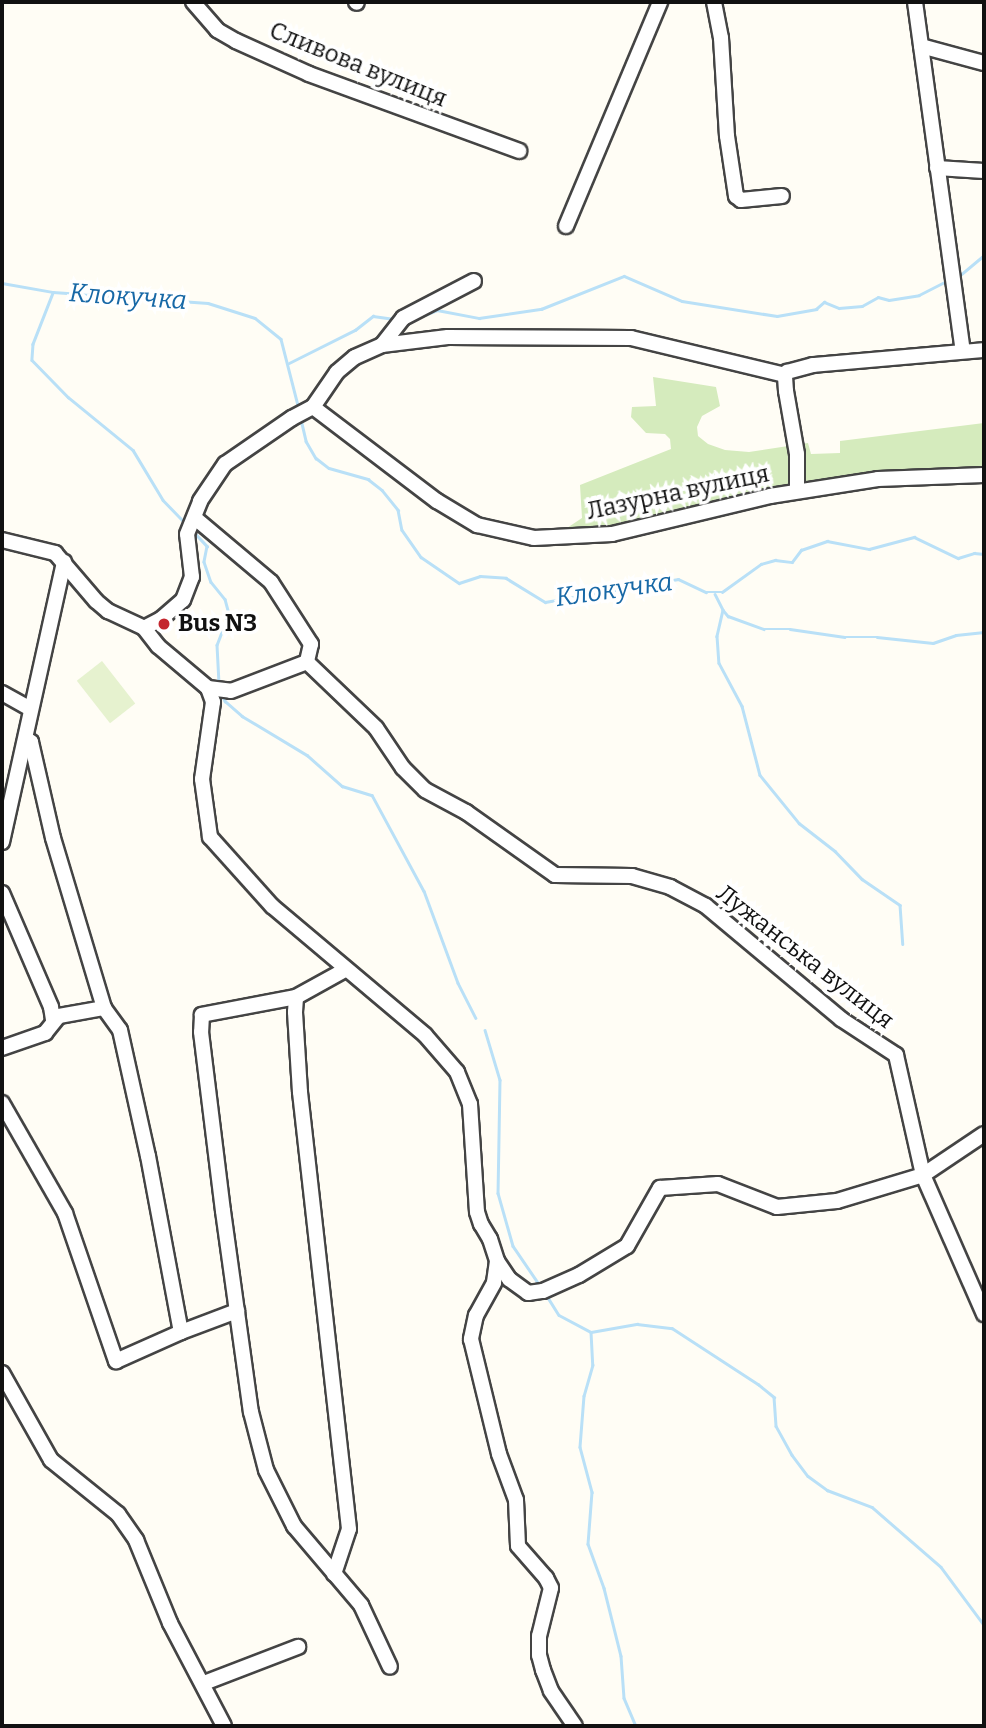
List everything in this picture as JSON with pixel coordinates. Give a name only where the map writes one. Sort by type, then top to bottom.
[{"type":"street","name":"Сливова вулиця","points":[[193,2],[217,30],[236,41],[309,74],[519,151]]},
{"type":"street","points":[[566,226],[660,2]]},
{"type":"street","points":[[714,2],[721,38],[726,124],[736,196],[741,200],[782,196]]},
{"type":"street","points":[[915,2],[963,351]]},
{"type":"street","points":[[921,46],[984,63]]},
{"type":"street","points":[[937,168],[984,171]]},
{"type":"street","points":[[382,345],[400,321],[474,281]]},
{"type":"street","points":[[144,628],[161,619],[183,600],[192,577],[191,525],[200,501],[225,464],[303,412],[337,372],[355,356],[382,345],[448,337],[631,338],[785,375],[804,366],[984,349]]},
{"type":"street","name":"Лазурна вулиця","points":[[785,375],[797,454],[797,491]]},
{"type":"street","name":"Лазурна вулиця","points":[[303,412],[477,525],[527,537],[570,538],[612,534],[797,491],[891,477],[984,475]]},
{"type":"street","points":[[191,525],[271,582],[311,644],[307,662],[219,690],[213,702],[202,779],[210,838],[272,906],[425,1035],[457,1072],[470,1104],[477,1212],[496,1261],[509,1279],[528,1293],[543,1291],[579,1275],[627,1246],[660,1188],[718,1184],[777,1207],[837,1200],[923,1175],[984,1134]]},
{"type":"street","points":[[2,540],[46,549],[64,562],[96,601],[108,611],[144,628],[158,646],[219,690]]},
{"type":"street","points":[[2,842],[6,805],[26,739],[29,708],[64,562]]},
{"type":"street","name":"Лужанська вулиця","points":[[307,662],[376,728],[403,768],[425,790],[467,812],[555,875],[632,876],[656,882],[695,900],[740,931],[841,1019],[896,1055],[923,1175],[984,1314]]},
{"type":"street","points":[[2,693],[29,708]]},
{"type":"street","points":[[26,739],[31,742],[53,838],[104,1008],[120,1030],[148,1156],[180,1332]]},
{"type":"street","points":[[2,893],[51,1007],[53,1020]]},
{"type":"street","points":[[345,970],[296,997],[202,1015],[201,1032],[251,1412],[266,1470],[294,1525],[361,1605],[390,1667]]},
{"type":"street","points":[[296,997],[300,1092],[349,1529],[334,1574]]},
{"type":"street","points":[[2,1048],[45,1033],[59,1016],[104,1008]]},
{"type":"street","points":[[2,1103],[65,1213],[116,1361],[180,1332],[237,1311]]},
{"type":"street","points":[[496,1261],[494,1283],[476,1315],[471,1339],[481,1390],[499,1454],[516,1500],[518,1546],[546,1578],[551,1588],[539,1636],[541,1662],[551,1691],[575,1726]]},
{"type":"street","points":[[2,1373],[51,1460],[118,1514],[136,1540],[170,1623],[204,1683],[224,1726]]},
{"type":"street","points":[[204,1683],[298,1647]]},
{"type":"green space","points":[[653,377],[716,387],[720,406],[702,416],[697,427],[698,436],[708,444],[725,450],[749,452],[808,443],[811,454],[840,453],[840,441],[984,423],[984,477],[847,485],[624,536],[558,544],[558,534],[582,518],[580,485],[671,449],[670,439],[665,434],[646,433],[631,417],[632,407],[656,406]]},
{"type":"green space","points":[[102,661],[135,704],[110,723],[77,681]]},
{"type":"waterway","points":[[958,277],[984,255]]},
{"type":"waterway","points":[[420,317],[437,310],[479,318],[541,309],[624,276],[682,301],[777,316],[816,309],[824,302],[839,308],[862,306],[878,297],[889,300],[919,295],[948,280]]},
{"type":"waterway","name":"Клокучка","points":[[2,283],[53,292],[208,303],[255,318],[281,339],[299,409]]},
{"type":"waterway","points":[[53,293],[33,344],[32,360],[68,397],[133,450],[163,500],[186,524]]},
{"type":"waterway","points":[[289,363],[355,330],[373,316],[394,319]]},
{"type":"waterway","name":"Клокучка","points":[[301,419],[306,441],[316,458],[329,468],[368,479],[382,490],[398,510],[402,530],[421,557],[459,583],[480,576],[506,578],[545,602],[678,579],[706,592],[722,592],[761,564],[775,560],[792,562],[801,550],[827,541],[869,549],[914,537],[958,558],[974,553],[984,554]]},
{"type":"waterway","points":[[193,531],[207,546],[204,562],[211,582],[225,599],[229,614],[217,645],[219,684]]},
{"type":"waterway","points":[[715,594],[723,610],[717,636],[719,663],[742,706],[760,775],[799,823],[835,851],[862,879],[900,905],[903,944]]},
{"type":"waterway","points":[[723,610],[728,616],[764,629],[790,629],[844,637],[877,637],[933,643],[956,635],[984,632]]},
{"type":"waterway","points":[[222,694],[225,701],[242,716],[307,755],[342,786],[372,795],[424,891],[458,983],[476,1018]]},
{"type":"waterway","points":[[485,1030],[500,1080],[498,1193],[513,1246],[541,1287]]},
{"type":"waterway","points":[[547,1296],[559,1315],[591,1332],[637,1324],[672,1328],[758,1384],[774,1397],[776,1426],[792,1455],[808,1476],[827,1490],[872,1507],[941,1567],[984,1625]]},
{"type":"waterway","points":[[591,1332],[593,1365],[584,1396],[580,1447],[592,1492],[588,1544],[604,1588],[621,1656],[624,1698],[636,1726]]},
{"type":"place","name":"Bus N3","points":[[164,624]]}]
